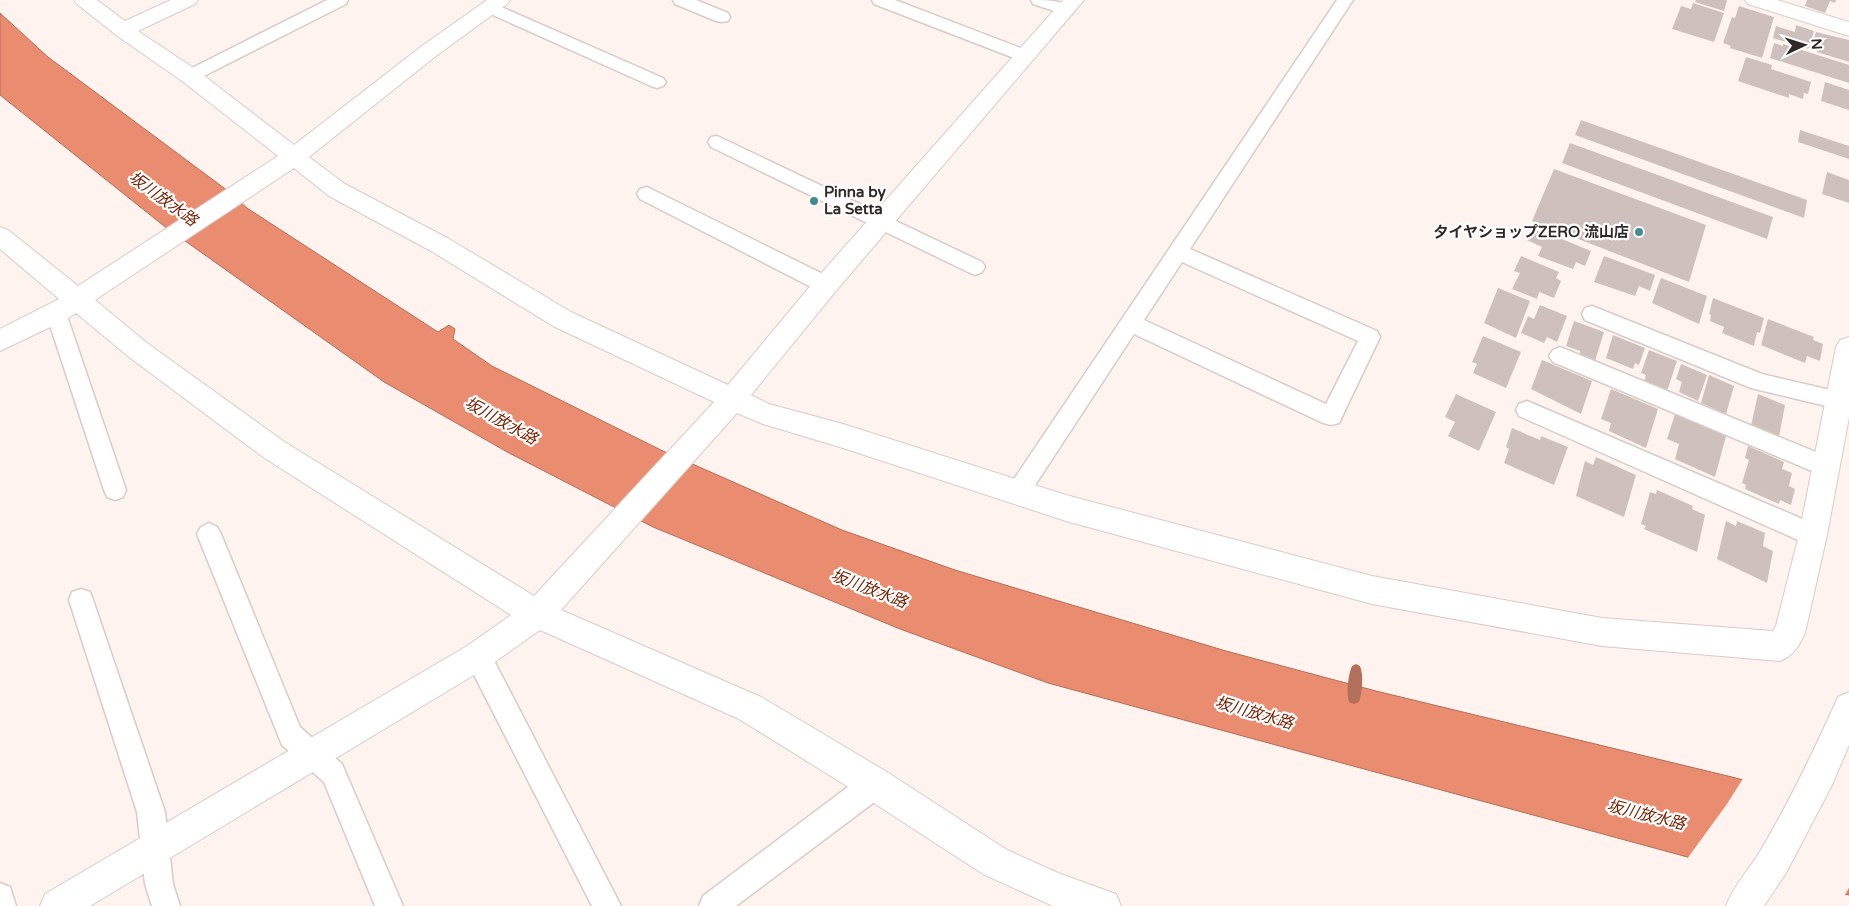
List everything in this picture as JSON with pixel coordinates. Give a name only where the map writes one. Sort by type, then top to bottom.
[{"type":"street","points":[[84,0],[123,30],[190,76],[337,190],[440,245],[562,319],[732,400],[763,413],[843,436],[1066,508],[1372,590],[1602,632],[1780,646],[1790,633],[1813,535],[1849,347]]},
{"type":"street","points":[[123,30],[188,0]]},
{"type":"street","points":[[1755,0],[1849,29]]},
{"type":"street","points":[[0,341],[65,306],[294,157],[429,51],[495,3]]},
{"type":"street","points":[[57,906],[478,656],[537,614],[732,400],[826,285],[1070,5]]},
{"type":"street","points":[[0,236],[65,306],[138,350],[274,449],[537,614],[750,708],[875,784],[995,862],[1054,889],[1104,906]]},
{"type":"street","points":[[1743,906],[1774,861],[1820,773],[1849,708]]},
{"type":"lane","points":[[190,76],[340,0]]},
{"type":"lane","points":[[681,0],[722,17]]},
{"type":"lane","points":[[880,0],[1025,56]]},
{"type":"lane","points":[[1039,0],[1070,5]]},
{"type":"lane","points":[[1018,492],[1345,0]]},
{"type":"lane","points":[[495,3],[657,82]]},
{"type":"lane","points":[[718,142],[975,267]]},
{"type":"lane","points":[[647,194],[826,285]]},
{"type":"lane","points":[[1131,323],[1332,416],[1370,337],[1177,251]]},
{"type":"lane","points":[[65,306],[115,490]]},
{"type":"lane","points":[[1592,314],[1759,382],[1839,400]]},
{"type":"lane","points":[[1560,356],[1826,467]]},
{"type":"lane","points":[[1527,410],[1813,535]]},
{"type":"lane","points":[[209,534],[291,736],[310,755],[333,773],[388,906]]},
{"type":"lane","points":[[81,600],[152,812],[159,884],[166,906]]},
{"type":"lane","points":[[478,656],[607,906]]},
{"type":"lane","points":[[714,906],[875,784]]},
{"type":"lane","points":[[0,896],[2,906]]},
{"type":"water","name":"坂川放水路","points":[[0,13],[48,57],[224,188],[247,208],[438,332],[449,325],[455,329],[453,339],[492,366],[663,451],[842,530],[955,570],[1226,651],[1376,691],[1732,777],[1849,808],[1849,895],[1691,858],[1048,683],[900,629],[653,527],[509,453],[384,382],[164,226],[0,95]]},
{"type":"pier","points":[[1744,777],[1849,805],[1849,888],[1844,896],[1687,859]]},
{"type":"building","points":[[1696,0],[1727,1],[1724,11],[1695,2]]},
{"type":"building","points":[[1807,0],[1836,0],[1835,3],[1830,1],[1825,13],[1805,6]]},
{"type":"building","points":[[1693,3],[1724,13],[1714,42],[1672,29],[1681,6],[1691,9]]},
{"type":"building","points":[[1739,6],[1774,17],[1762,58],[1730,48],[1731,46],[1723,43],[1732,17],[1735,18]]},
{"type":"building","points":[[1796,25],[1814,31],[1809,49],[1773,38],[1776,26],[1795,32]]},
{"type":"building","points":[[1816,32],[1849,40],[1849,62],[1817,52],[1818,44],[1813,43]]},
{"type":"building","points":[[1774,43],[1783,46],[1783,44],[1849,65],[1849,83],[1770,58]]},
{"type":"building","points":[[1746,57],[1772,65],[1771,69],[1811,82],[1808,94],[1804,93],[1803,99],[1789,94],[1789,98],[1738,81]]},
{"type":"building","points":[[1825,82],[1849,90],[1849,110],[1821,101]]},
{"type":"building","points":[[1581,120],[1807,200],[1804,218],[1575,135]]},
{"type":"building","points":[[1800,130],[1849,146],[1849,159],[1798,142]]},
{"type":"building","points":[[1570,143],[1773,217],[1767,239],[1562,163]]},
{"type":"building","points":[[1554,169],[1706,225],[1689,282],[1532,221]]},
{"type":"building","points":[[1827,172],[1849,180],[1849,203],[1822,194]]},
{"type":"building","points":[[1533,229],[1541,232],[1540,230],[1591,251],[1585,266],[1576,262],[1573,269],[1538,256],[1542,247],[1527,240]]},
{"type":"building","points":[[1521,256],[1559,272],[1556,278],[1561,281],[1554,298],[1539,292],[1537,299],[1512,289],[1520,273],[1514,271]]},
{"type":"building","points":[[1604,256],[1655,275],[1650,291],[1639,286],[1635,296],[1594,282]]},
{"type":"building","points":[[1661,278],[1707,296],[1699,324],[1652,303]]},
{"type":"building","points":[[1498,288],[1530,301],[1516,338],[1484,323]]},
{"type":"building","points":[[1713,298],[1764,318],[1760,333],[1757,332],[1754,346],[1722,333],[1724,327],[1710,321],[1711,315],[1709,314]]},
{"type":"building","points":[[1540,305],[1567,316],[1557,342],[1547,337],[1544,343],[1521,333],[1528,316],[1534,319]]},
{"type":"building","points":[[1768,319],[1814,337],[1813,340],[1823,344],[1820,361],[1807,356],[1805,363],[1761,345]]},
{"type":"building","points":[[1574,321],[1604,332],[1595,361],[1580,355],[1580,351],[1566,346]]},
{"type":"building","points":[[1613,335],[1645,348],[1639,365],[1635,363],[1633,369],[1606,358]]},
{"type":"building","points":[[1483,336],[1521,352],[1506,388],[1473,373],[1477,364],[1472,362]]},
{"type":"building","points":[[1649,350],[1677,361],[1667,391],[1644,381],[1646,375],[1641,373]]},
{"type":"building","points":[[1542,360],[1592,381],[1581,414],[1531,389]]},
{"type":"building","points":[[1681,364],[1707,375],[1698,401],[1679,392],[1682,382],[1676,379]]},
{"type":"building","points":[[1709,375],[1734,386],[1726,414],[1701,403]]},
{"type":"building","points":[[1611,389],[1658,409],[1646,448],[1609,431],[1611,423],[1601,419]]},
{"type":"building","points":[[1456,394],[1496,412],[1479,451],[1448,436],[1455,422],[1445,417]]},
{"type":"building","points":[[1758,394],[1785,405],[1779,437],[1751,426]]},
{"type":"building","points":[[1675,414],[1726,436],[1715,477],[1675,459],[1679,444],[1667,439]]},
{"type":"building","points":[[1512,428],[1540,440],[1541,436],[1568,447],[1554,485],[1504,463],[1509,449],[1506,447]]},
{"type":"building","points":[[1748,446],[1784,462],[1782,469],[1792,473],[1789,486],[1795,489],[1791,505],[1780,500],[1779,504],[1745,489],[1746,485],[1742,483],[1749,460],[1745,458]]},
{"type":"building","points":[[1596,457],[1636,475],[1624,517],[1576,496],[1585,461],[1593,465]]},
{"type":"building","points":[[1657,490],[1693,506],[1692,509],[1705,515],[1697,552],[1644,529],[1646,526],[1641,524],[1650,492],[1656,494]]},
{"type":"building","points":[[1726,521],[1736,526],[1737,521],[1765,533],[1763,546],[1773,551],[1767,583],[1717,559]]},
{"type":"waterway","points":[[1354,698],[1356,670]]},
{"type":"place","name":"Pinna by La Setta","points":[[814,201]]},
{"type":"place","name":"夕イヤショップZERO 流山店","points":[[1639,232]]}]
